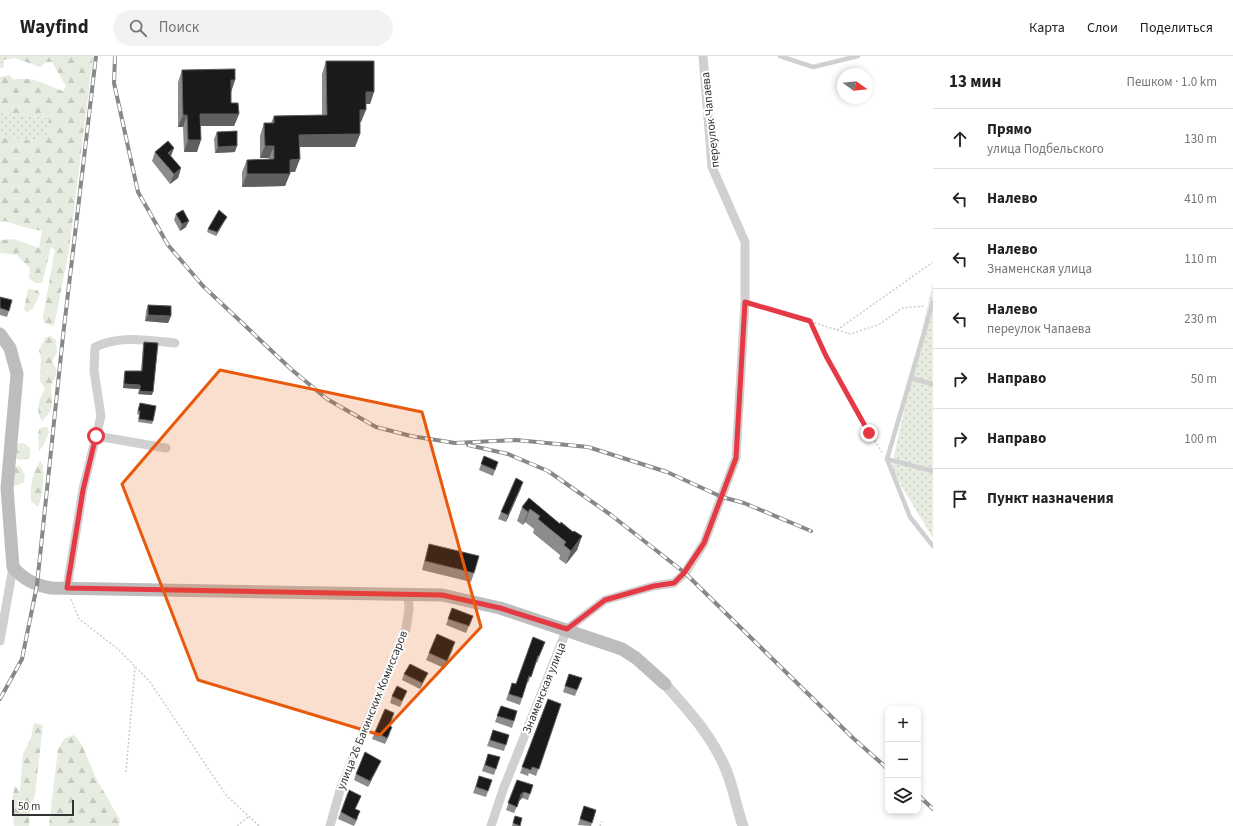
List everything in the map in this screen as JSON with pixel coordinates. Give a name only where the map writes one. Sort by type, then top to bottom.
[{"type":"main road","points":[[0,334],[10,348],[17,374],[4,487],[13,567],[20,576],[37,585],[67,588],[408,593],[442,595],[500,608],[567,629],[622,649],[636,658],[665,684]]},
{"type":"street","name":"переулок Чапаева","points":[[684,573],[704,543],[736,458],[745,302],[746,242],[712,167],[703,56]]},
{"type":"street","points":[[67,588],[83,490],[101,416],[94,371],[94,347],[107,342],[131,339],[175,343]]},
{"type":"street","points":[[96,436],[166,448]]},
{"type":"street","points":[[0,640],[13,567]]},
{"type":"street","name":"Знаменская улица","points":[[491,826],[503,790],[567,629],[605,600],[654,586],[674,583],[684,573]]},
{"type":"street","name":"улица 26 Бакинских Комиссаров","points":[[330,826],[341,787],[406,629],[409,609],[408,593]]},
{"type":"street","points":[[665,684],[697,721],[721,757],[734,792],[743,826]]},
{"type":"lane","points":[[780,56],[813,67],[858,56]]},
{"type":"lane","points":[[933,304],[887,459],[910,517],[933,546]]},
{"type":"lane","points":[[911,378],[933,384]]},
{"type":"lane","points":[[887,459],[933,471]]},
{"type":"path","points":[[838,330],[933,262]]},
{"type":"path","points":[[745,302],[851,334],[880,324],[902,308],[933,304]]},
{"type":"path","points":[[810,321],[826,356],[869,433],[887,459]]},
{"type":"path","points":[[67,588],[79,619],[118,649],[150,682],[226,794],[259,826]]},
{"type":"path","points":[[126,772],[135,667]]},
{"type":"path","points":[[237,826],[249,816]]},
{"type":"path","points":[[600,826],[602,821]]},
{"type":"highlighted area","points":[[220,370],[422,412],[481,627],[380,735],[198,680],[122,484]]},
{"type":"green space","points":[[0,56],[93,56],[69,250],[54,326],[44,323],[43,317],[55,250],[51,247],[42,283],[35,283],[29,278],[30,268],[17,255],[0,253],[0,240],[13,239],[39,248],[42,231],[5,221],[0,222],[0,137],[38,141],[39,137],[46,137],[49,118],[0,113],[0,77],[9,75],[14,80],[33,80],[63,91],[66,86],[52,62],[46,62],[40,67],[15,58],[3,60],[4,67],[0,68]]},
{"type":"green space","points":[[0,113],[49,118],[46,138],[38,141],[0,137]]},
{"type":"green space","points":[[933,282],[933,538],[891,469]]},
{"type":"green space","points":[[28,289],[37,290],[40,294],[33,308],[28,312],[24,310]]},
{"type":"green space","points":[[50,336],[56,340],[57,352],[52,361],[56,368],[56,372],[51,386],[51,410],[42,421],[38,409],[45,389],[40,381],[41,359],[39,350],[45,338]]},
{"type":"green space","points":[[47,427],[49,432],[43,446],[39,451],[38,433],[40,428]]},
{"type":"green space","points":[[24,443],[30,448],[30,458],[23,460],[17,459],[13,456],[17,444]]},
{"type":"green space","points":[[40,461],[43,465],[43,481],[38,507],[31,501],[31,491],[33,475]]},
{"type":"green space","points":[[20,466],[25,475],[24,482],[15,486],[11,484],[15,467]]},
{"type":"green space","points":[[34,723],[43,725],[35,794],[30,811],[29,826],[14,826],[12,800],[15,785],[20,793],[23,754],[31,738]]},
{"type":"green space","points":[[74,735],[82,745],[96,778],[120,820],[119,826],[49,826],[58,749],[65,738]]},
{"type":"building","points":[[326,61],[374,61],[374,92],[366,92],[366,110],[360,110],[360,134],[299,135],[300,159],[290,160],[290,174],[247,174],[247,160],[274,159],[274,146],[265,146],[264,123],[274,123],[274,116],[327,115]]},
{"type":"building","points":[[235,69],[235,80],[231,80],[231,103],[238,103],[239,114],[200,114],[201,140],[188,140],[187,115],[183,115],[182,70]]},
{"type":"building","points":[[237,131],[237,146],[218,147],[217,132]]},
{"type":"building","points":[[168,141],[174,148],[168,153],[181,168],[174,174],[155,152]]},
{"type":"building","points":[[183,210],[189,221],[182,224],[176,214]]},
{"type":"building","points":[[219,210],[227,217],[217,232],[208,229]]},
{"type":"building","points":[[0,297],[12,300],[9,311],[0,308]]},
{"type":"building","points":[[148,305],[171,306],[171,316],[148,315]]},
{"type":"building","points":[[144,342],[158,343],[153,392],[140,391],[140,385],[124,384],[125,371],[142,371]]},
{"type":"building","points":[[140,403],[156,406],[153,421],[139,419],[140,411],[138,411]]},
{"type":"building","points":[[484,456],[498,462],[495,470],[481,464]]},
{"type":"building","points":[[516,478],[523,482],[508,515],[501,512]]},
{"type":"building","points":[[529,498],[560,524],[561,522],[573,532],[574,531],[582,536],[571,551],[564,545],[566,542],[538,519],[540,516],[530,509],[528,512],[522,507]]},
{"type":"building","points":[[429,544],[479,556],[474,573],[425,561]]},
{"type":"building","points":[[452,608],[473,616],[469,626],[448,619]]},
{"type":"building","points":[[437,634],[455,642],[447,661],[429,653]]},
{"type":"building","points":[[533,637],[545,642],[538,656],[531,677],[529,676],[522,698],[509,694],[512,683],[516,684]]},
{"type":"building","points":[[410,664],[428,673],[422,683],[404,674]]},
{"type":"building","points":[[569,674],[582,678],[577,690],[565,686]]},
{"type":"building","points":[[397,686],[407,691],[402,701],[392,696]]},
{"type":"building","points":[[548,699],[561,704],[539,769],[532,767],[531,770],[522,767]]},
{"type":"building","points":[[501,706],[517,711],[514,721],[497,716]]},
{"type":"building","points":[[385,709],[394,713],[389,726],[392,727],[387,738],[375,732]]},
{"type":"building","points":[[493,730],[509,735],[506,745],[490,740]]},
{"type":"building","points":[[365,752],[381,761],[370,781],[356,774]]},
{"type":"building","points":[[488,754],[500,757],[496,769],[485,765]]},
{"type":"building","points":[[479,776],[492,780],[488,791],[476,787]]},
{"type":"building","points":[[517,780],[533,785],[530,794],[524,792],[521,794],[517,807],[508,803]]},
{"type":"building","points":[[349,790],[361,796],[355,809],[360,811],[356,820],[341,812]]},
{"type":"building","points":[[584,806],[596,810],[592,823],[580,819]]},
{"type":"building","points":[[515,816],[522,818],[520,826],[513,823]]},
{"type":"railway","points":[[0,699],[22,659],[37,585],[63,336],[96,56]]},
{"type":"railway","points":[[115,56],[114,83],[138,192],[168,245],[203,286],[292,370],[327,399],[376,427],[411,436],[455,443],[516,440],[588,447],[667,472],[722,497],[744,503],[811,531]]},
{"type":"railway","points":[[468,445],[508,454],[548,471],[611,515],[685,573],[853,738],[885,766]]},
{"type":"railway","points":[[921,798],[933,809]]},
{"type":"route","points":[[96,436],[83,490],[67,588],[408,593],[442,595],[500,608],[567,629],[605,600],[654,586],[674,583],[684,573],[704,543],[736,458],[745,302],[781,311],[810,321],[826,356],[869,433]]}]
